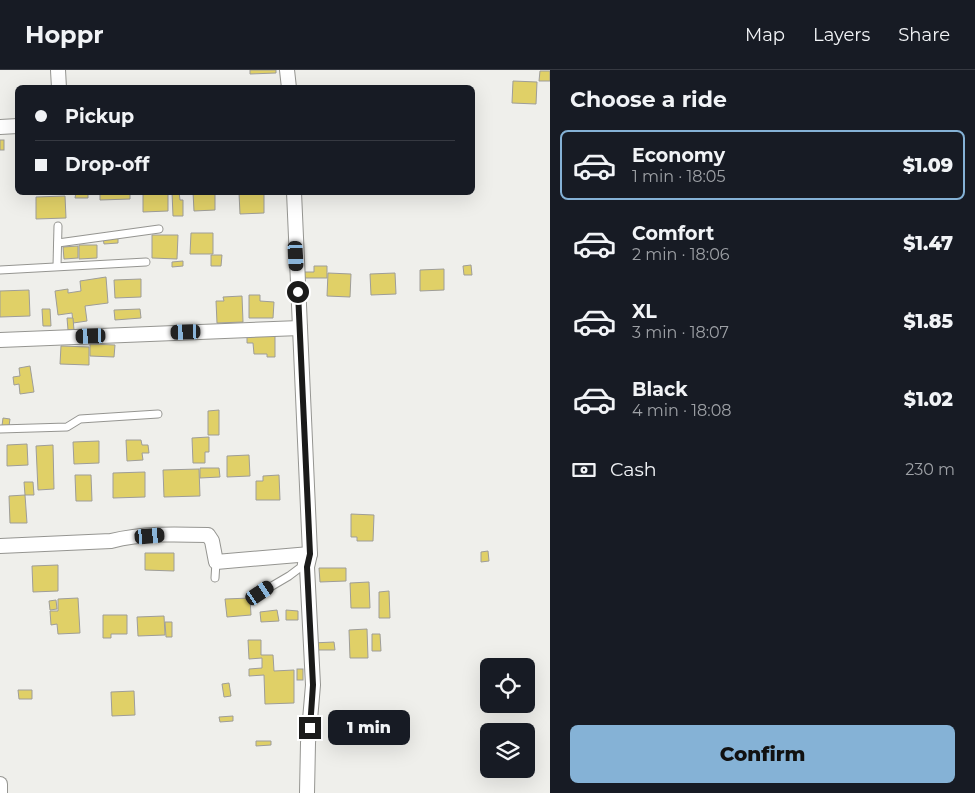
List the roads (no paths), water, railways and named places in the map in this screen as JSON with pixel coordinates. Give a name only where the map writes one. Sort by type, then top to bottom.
[{"type":"street","points":[[58,70],[59,85]]},
{"type":"street","points":[[287,70],[288,85]]},
{"type":"street","points":[[0,127],[15,126]]},
{"type":"street","points":[[294,195],[313,685],[308,743],[307,793]]},
{"type":"street","points":[[0,340],[300,328]]},
{"type":"street","points":[[0,546],[111,541],[122,538],[164,535],[208,535],[212,541],[216,562],[307,554]]},
{"type":"street","points":[[0,784],[0,793]]},
{"type":"lane","points":[[57,266],[58,226]]},
{"type":"lane","points":[[58,243],[159,229]]},
{"type":"lane","points":[[0,270],[146,262]]},
{"type":"lane","points":[[0,429],[67,428],[80,419],[158,414]]},
{"type":"lane","points":[[260,593],[301,567],[307,554]]},
{"type":"lane","points":[[215,578],[216,562]]}]
